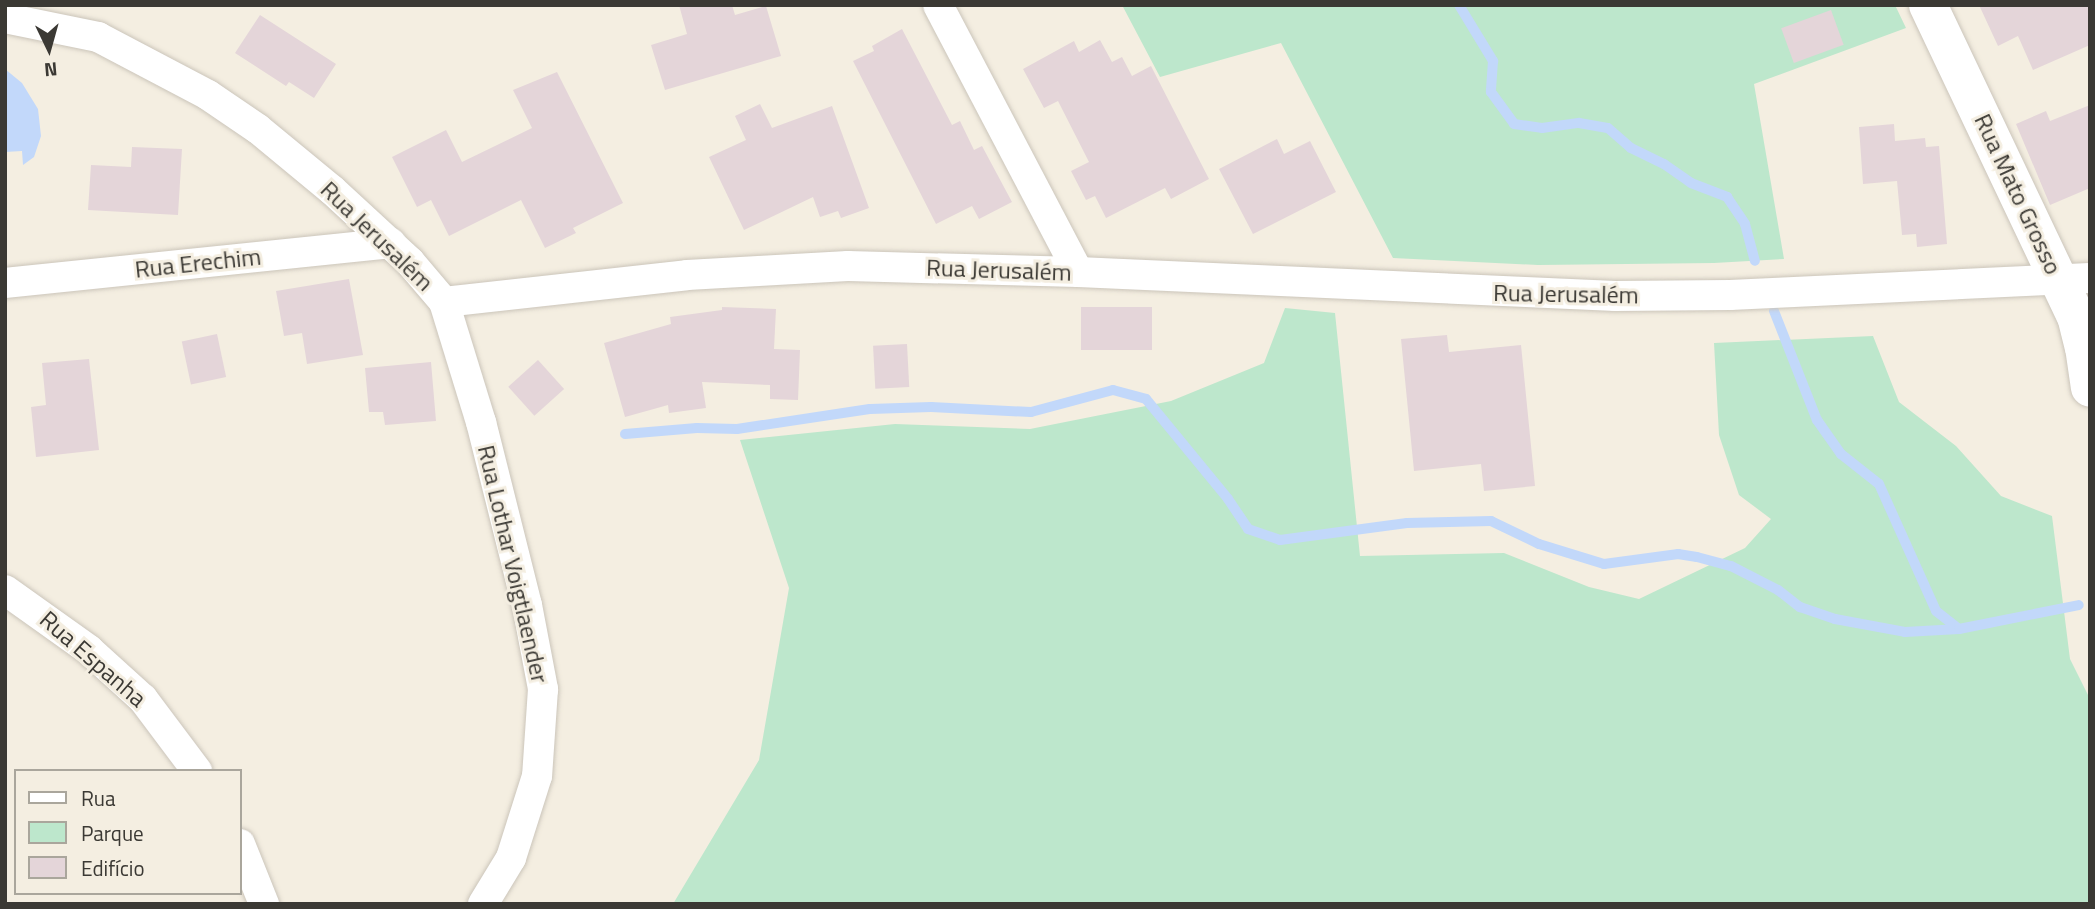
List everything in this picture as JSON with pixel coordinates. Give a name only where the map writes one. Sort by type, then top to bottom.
[{"type":"street","points":[[938,5],[1078,272]]},
{"type":"street","name":"Rua Mato Grosso","points":[[1928,5],[2074,279],[2076,316],[2090,388]]},
{"type":"street","name":"Rua Jerusalém","points":[[5,18],[99,37],[208,95],[258,129],[391,243],[444,302],[776,269],[913,267],[1615,296],[1730,295],[2074,279]]},
{"type":"street","name":"Rua Erechim","points":[[5,283],[391,243]]},
{"type":"street","name":"Rua Lothar Voigtlaender","points":[[444,302],[481,422],[527,605],[543,689],[537,776],[511,858],[483,904]]},
{"type":"street","name":"Rua Espanha","points":[[5,590],[89,650],[143,699],[196,769]]},
{"type":"street","points":[[242,849],[264,904]]},
{"type":"green space","points":[[1122,5],[1895,5],[1906,28],[1754,84],[1784,259],[1714,263],[1538,265],[1393,258],[1281,43],[1160,77]]},
{"type":"green space","points":[[1285,308],[1335,313],[1360,556],[1504,553],[1589,587],[1639,599],[1745,548],[1771,519],[1739,495],[1719,435],[1714,343],[1873,336],[1899,402],[1956,446],[2001,496],[2052,516],[2070,659],[2090,699],[2090,904],[673,904],[759,760],[789,588],[740,440],[895,424],[1030,429],[1171,401],[1264,363]]},
{"type":"water","points":[[5,69],[22,83],[38,109],[41,136],[34,157],[23,165],[22,151],[5,152]]},
{"type":"building","points":[[679,5],[732,5],[735,15],[766,6],[781,56],[665,90],[651,45],[687,34]]},
{"type":"building","points":[[1979,5],[2090,5],[2090,45],[2033,70],[2018,36],[1998,46]]},
{"type":"building","points":[[1831,10],[1844,45],[1794,63],[1781,28]]},
{"type":"building","points":[[260,15],[336,64],[314,98],[289,82],[286,86],[235,53]]},
{"type":"building","points":[[902,29],[952,125],[960,121],[974,150],[982,146],[1012,202],[979,219],[972,206],[936,224],[853,61],[874,51],[872,46]]},
{"type":"building","points":[[1100,40],[1112,62],[1122,57],[1132,76],[1151,66],[1209,179],[1171,199],[1165,188],[1106,218],[1095,196],[1086,200],[1071,171],[1089,162],[1058,101],[1044,108],[1023,69],[1074,41],[1079,52]]},
{"type":"building","points":[[557,72],[623,203],[573,228],[576,233],[545,248],[521,200],[449,236],[431,200],[417,207],[392,157],[446,130],[462,162],[532,128],[513,90]]},
{"type":"building","points":[[760,104],[772,128],[832,106],[869,208],[841,218],[838,211],[820,217],[813,197],[744,230],[709,157],[746,140],[735,116]]},
{"type":"building","points":[[2090,105],[2090,188],[2050,205],[2016,124],[2046,111],[2050,121]]},
{"type":"building","points":[[1894,124],[1895,141],[1925,138],[1926,147],[1939,146],[1947,244],[1917,247],[1916,234],[1902,235],[1897,181],[1863,184],[1859,127]]},
{"type":"building","points":[[1277,139],[1284,154],[1310,141],[1336,192],[1253,234],[1219,169]]},
{"type":"building","points":[[132,147],[182,149],[178,215],[88,210],[91,165],[131,167]]},
{"type":"building","points":[[349,279],[363,355],[307,364],[302,333],[284,336],[276,291]]},
{"type":"building","points":[[722,307],[776,309],[774,349],[800,350],[798,400],[770,399],[770,385],[702,382],[706,408],[669,413],[668,405],[625,417],[604,343],[671,324],[670,317],[722,310]]},
{"type":"building","points":[[1081,307],[1152,307],[1152,350],[1081,350]]},
{"type":"building","points":[[217,334],[226,377],[191,385],[182,341]]},
{"type":"building","points":[[1447,335],[1449,352],[1521,345],[1535,486],[1484,491],[1481,464],[1414,471],[1401,339]]},
{"type":"building","points":[[907,344],[909,387],[875,389],[873,346]]},
{"type":"building","points":[[89,359],[99,450],[36,457],[31,407],[46,405],[42,363]]},
{"type":"building","points":[[538,360],[564,389],[534,416],[508,387]]},
{"type":"building","points":[[431,362],[436,421],[385,425],[383,412],[369,412],[365,368]]},
{"type":"waterway","points":[[1459,5],[1493,61],[1491,92],[1514,124],[1542,128],[1579,123],[1608,128],[1631,148],[1664,164],[1691,183],[1727,197],[1745,224],[1755,261]]},
{"type":"waterway","points":[[1774,311],[1817,420],[1841,454],[1879,484],[1936,611],[1959,629]]},
{"type":"waterway","points":[[625,434],[697,428],[737,429],[870,409],[931,407],[1031,412],[1113,390],[1146,399],[1228,499],[1248,529],[1280,540],[1407,523],[1491,521],[1539,544],[1604,564],[1678,554],[1731,566],[1778,590],[1800,607],[1835,619],[1905,632],[1959,629],[2079,605]]}]
